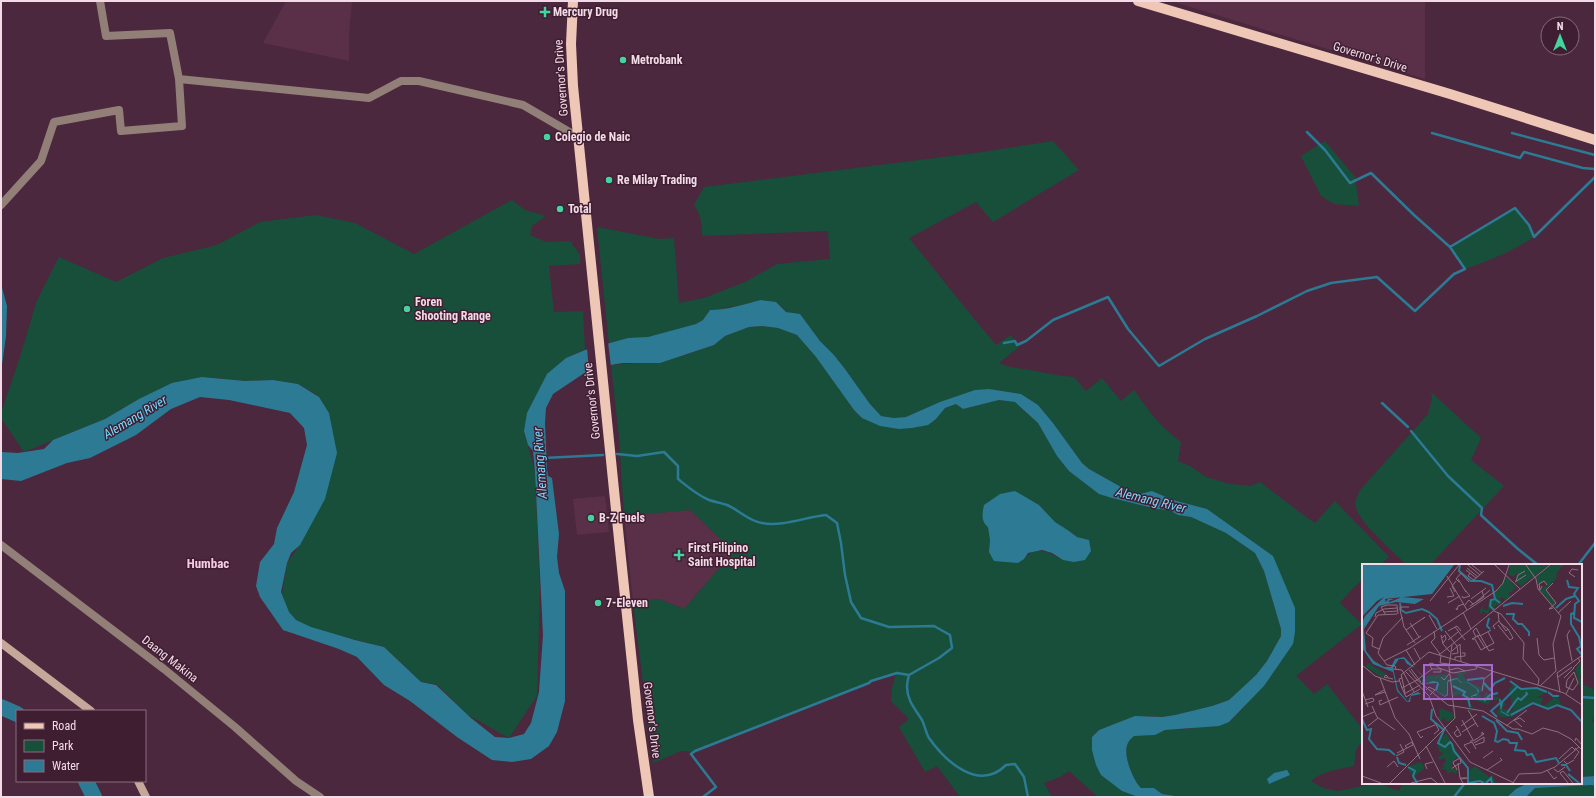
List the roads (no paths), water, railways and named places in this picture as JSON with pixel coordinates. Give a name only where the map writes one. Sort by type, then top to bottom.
[{"type":"main road","name":"Governor's Drive","points":[[573,1],[571,61],[578,137],[638,712],[649,797]]},
{"type":"main road","name":"Governor's Drive","points":[[1138,1],[1450,94],[1595,140]]},
{"type":"main road","points":[[1,644],[90,710]]},
{"type":"main road","points":[[138,782],[146,797]]},
{"type":"street","points":[[1,205],[41,161],[54,122],[119,110],[121,131],[182,126],[178,79],[170,33],[106,36],[100,1]]},
{"type":"street","points":[[178,79],[369,98],[401,81],[419,81],[523,105],[578,137]]},
{"type":"street","name":"Daang Makina","points":[[1,545],[164,669],[235,727],[296,781],[320,797]]},
{"type":"water","points":[[1,284],[7,306],[6,336],[1,372]]},
{"type":"water","name":"Alemang River","points":[[761,300],[776,302],[786,312],[800,314],[881,416],[894,418],[906,417],[940,402],[975,390],[989,389],[1021,394],[1038,405],[1082,463],[1089,469],[1130,492],[1140,494],[1152,491],[1173,500],[1207,509],[1273,556],[1295,608],[1295,632],[1293,644],[1264,686],[1229,722],[1219,726],[1165,730],[1155,735],[1134,736],[1128,743],[1126,754],[1129,767],[1141,788],[1154,788],[1162,794],[1182,797],[1138,797],[1122,791],[1101,775],[1096,765],[1092,750],[1092,737],[1099,730],[1135,716],[1162,717],[1175,715],[1212,706],[1229,700],[1256,675],[1267,661],[1281,636],[1281,629],[1264,571],[1255,553],[1226,533],[1191,517],[1178,515],[1169,510],[1157,509],[1099,494],[1069,471],[1057,456],[1038,423],[1015,402],[999,400],[963,409],[956,404],[945,408],[936,419],[928,425],[912,428],[899,429],[880,426],[862,418],[854,410],[816,357],[797,335],[778,328],[762,326],[749,327],[725,336],[714,345],[660,363],[623,363],[592,368],[553,394],[546,408],[545,423],[547,469],[548,476],[552,478],[559,534],[557,557],[559,573],[565,591],[565,701],[557,732],[549,746],[531,759],[512,762],[492,760],[457,737],[410,701],[384,685],[357,657],[339,649],[283,630],[260,597],[256,586],[260,562],[274,544],[277,528],[294,492],[307,445],[304,428],[290,413],[229,400],[200,397],[171,409],[136,435],[90,458],[67,463],[21,481],[1,479],[1,452],[18,453],[44,449],[53,440],[105,419],[139,399],[172,383],[202,377],[245,381],[273,380],[298,384],[319,397],[329,413],[337,453],[325,499],[300,545],[291,553],[287,563],[281,592],[289,612],[296,620],[311,627],[384,647],[421,682],[436,685],[471,718],[495,737],[509,738],[524,734],[531,723],[539,692],[543,635],[535,472],[533,451],[528,445],[524,431],[527,413],[547,374],[566,358],[585,350],[628,338],[648,337],[696,324],[703,320],[710,310],[729,308]]},
{"type":"water","points":[[1015,491],[1039,505],[1055,522],[1077,537],[1089,540],[1091,551],[1085,560],[1074,562],[1063,560],[1052,553],[1042,550],[1028,553],[1024,559],[1018,563],[994,561],[989,552],[990,540],[988,527],[984,522],[983,517],[984,505],[1000,494]]},
{"type":"water","points":[[1287,770],[1290,775],[1269,784],[1267,779],[1274,773]]},
{"type":"water","points":[[1595,776],[1595,786],[1535,788],[1526,797],[1507,797],[1516,789],[1526,784],[1582,784],[1582,777]]},
{"type":"waterway","points":[[1004,343],[1015,341],[1017,345],[1026,341],[1053,320],[1108,297],[1128,329],[1159,366],[1205,339],[1257,316],[1307,291],[1331,283],[1377,277],[1415,311],[1454,274],[1465,269],[1450,247],[1414,215],[1371,173],[1350,183],[1325,150],[1307,132]]},
{"type":"waterway","points":[[1432,133],[1520,158],[1524,152],[1583,168],[1595,169]]},
{"type":"waterway","points":[[1512,133],[1595,155]]},
{"type":"waterway","points":[[1450,247],[1515,208],[1529,225],[1534,237],[1595,177]]},
{"type":"waterway","points":[[1382,403],[1408,427]]},
{"type":"waterway","points":[[1411,431],[1448,476],[1482,508],[1481,515],[1537,564]]},
{"type":"waterway","points":[[617,454],[637,456],[664,452],[678,466],[678,479],[689,488],[705,498],[727,505],[757,522],[778,524],[826,515],[837,523],[851,602],[861,618],[889,627],[934,626],[950,635],[952,648],[939,658],[909,675],[907,687],[908,697],[922,720],[929,738],[944,756],[964,771],[974,775],[985,776],[996,773],[1006,765],[1015,764],[1024,777],[1028,797]]},
{"type":"waterway","name":"Alemang River","points":[[544,458],[603,455]]},
{"type":"waterway","points":[[1579,564],[1595,543]]},
{"type":"waterway","points":[[703,797],[716,787],[691,754],[695,751],[871,681],[897,673],[909,675]]},
{"type":"waterway","points":[[1582,697],[1595,698]]},
{"type":"waterway","points":[[1,707],[16,714]]},
{"type":"waterway","points":[[86,782],[94,797]]},
{"type":"waterway","points":[[1454,797],[1464,784]]},
{"type":"place","name":"Mercury Drug","points":[[545,12]]},
{"type":"place","name":"Metrobank","points":[[623,60]]},
{"type":"place","name":"Colegio de Naic","points":[[547,137]]},
{"type":"place","name":"Re Milay Trading","points":[[609,180]]},
{"type":"place","name":"Total","points":[[560,209]]},
{"type":"place","name":"Foren Shooting Range","points":[[407,309]]},
{"type":"place","name":"B-Z Fuels","points":[[591,518]]},
{"type":"place","name":"First Filipino Saint Hospital","points":[[679,555]]},
{"type":"place","name":"7-Eleven","points":[[598,603]]},
{"type":"district","name":"Humbac","points":[[208,563]]}]
